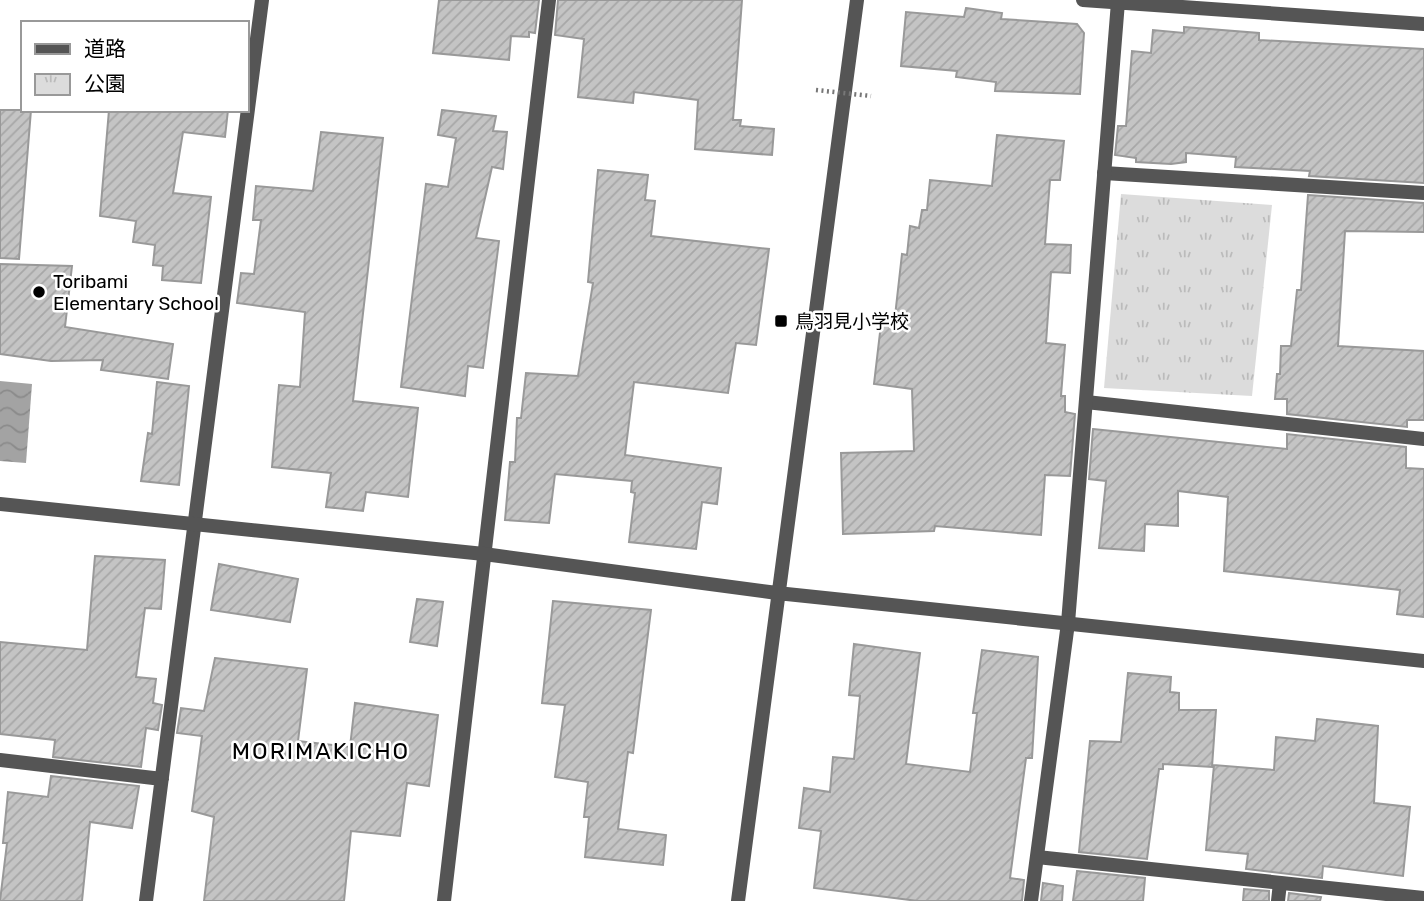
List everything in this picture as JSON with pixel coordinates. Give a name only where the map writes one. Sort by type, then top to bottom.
[{"type":"street","points":[[248,108],[262,0]]},
{"type":"street","points":[[444,901],[549,0]]},
{"type":"street","points":[[738,901],[857,0]]},
{"type":"street","points":[[1083,0],[1197,4],[1424,24]]},
{"type":"street","points":[[1031,901],[1068,623],[1118,2]]},
{"type":"street","points":[[146,901],[247,112]]},
{"type":"street","points":[[1104,173],[1424,193]]},
{"type":"street","points":[[1086,402],[1424,439]]},
{"type":"street","points":[[0,504],[484,554],[777,593],[1424,661]]},
{"type":"street","points":[[0,760],[162,779]]},
{"type":"street","points":[[1037,858],[1424,898]]},
{"type":"street","points":[[1278,901],[1280,883]]},
{"type":"path","points":[[816,90],[871,96]]},
{"type":"green space","points":[[1121,194],[1272,205],[1252,396],[1104,388]]},
{"type":"water","points":[[0,381],[32,384],[26,463],[0,461]]},
{"type":"building","points":[[439,0],[539,0],[535,33],[529,32],[529,37],[511,36],[509,60],[433,53]]},
{"type":"building","points":[[558,0],[742,0],[733,120],[741,120],[740,126],[774,129],[772,155],[695,149],[698,100],[634,92],[633,103],[578,97],[584,39],[555,35]]},
{"type":"building","points":[[966,8],[1002,13],[1001,19],[1077,24],[1084,33],[1080,94],[995,91],[996,82],[956,77],[957,71],[901,66],[906,12],[964,17]]},
{"type":"building","points":[[1184,27],[1259,33],[1259,40],[1424,49],[1424,183],[1309,176],[1310,171],[1235,167],[1236,157],[1186,153],[1186,162],[1171,164],[1136,162],[1136,158],[1115,155],[1118,126],[1126,126],[1132,51],[1151,53],[1153,30],[1184,33]]},
{"type":"building","points":[[0,110],[21,110],[31,112],[19,259],[0,258]]},
{"type":"building","points":[[442,110],[496,116],[493,131],[507,132],[503,169],[492,167],[476,238],[499,241],[483,368],[468,366],[465,396],[401,387],[426,184],[448,187],[456,138],[438,135]]},
{"type":"building","points":[[109,112],[228,112],[225,137],[183,132],[173,193],[211,197],[201,283],[162,280],[163,266],[153,265],[155,245],[133,242],[136,221],[100,216]]},
{"type":"building","points":[[321,132],[383,138],[353,401],[418,408],[408,497],[366,492],[363,511],[326,507],[331,473],[272,467],[279,385],[300,387],[305,312],[237,303],[241,273],[254,274],[261,220],[253,220],[256,186],[313,191]]},
{"type":"building","points":[[997,135],[1064,141],[1060,180],[1050,180],[1045,244],[1071,245],[1070,273],[1051,272],[1046,343],[1065,345],[1061,396],[1065,396],[1065,412],[1075,414],[1070,476],[1045,475],[1041,535],[935,526],[934,531],[843,534],[841,453],[914,451],[912,389],[874,384],[881,324],[894,325],[902,254],[907,255],[910,226],[919,228],[922,210],[927,210],[930,180],[992,186]]},
{"type":"building","points":[[598,170],[648,175],[645,200],[655,201],[651,236],[769,249],[756,345],[736,343],[728,393],[634,382],[625,455],[721,468],[717,504],[702,502],[696,549],[629,542],[635,493],[631,492],[632,481],[555,474],[549,523],[505,520],[510,462],[515,462],[517,418],[521,418],[526,373],[578,376],[593,283],[588,282]]},
{"type":"building","points":[[1308,195],[1424,203],[1424,232],[1345,231],[1338,346],[1424,351],[1424,420],[1407,420],[1407,427],[1287,414],[1287,399],[1275,399],[1277,374],[1280,374],[1281,346],[1291,346],[1297,290],[1301,290]]},
{"type":"building","points":[[0,264],[72,266],[65,327],[173,344],[168,379],[101,370],[103,360],[51,361],[0,354]]},
{"type":"building","points":[[157,382],[189,386],[179,485],[141,481],[148,433],[152,434]]},
{"type":"building","points":[[1093,429],[1287,449],[1287,434],[1406,447],[1406,468],[1424,469],[1424,617],[1397,614],[1400,590],[1224,571],[1228,497],[1178,491],[1178,526],[1145,524],[1144,551],[1099,548],[1106,481],[1089,479]]},
{"type":"building","points":[[95,556],[165,560],[161,609],[145,608],[136,677],[156,679],[153,703],[162,705],[158,730],[146,728],[141,767],[53,757],[55,740],[0,734],[0,642],[87,650]]},
{"type":"building","points":[[219,564],[298,579],[290,622],[211,610]]},
{"type":"building","points":[[417,599],[443,602],[437,646],[410,642]]},
{"type":"building","points":[[553,601],[651,610],[633,753],[628,752],[618,829],[666,835],[663,865],[585,857],[589,817],[584,817],[588,782],[555,777],[565,705],[542,703]]},
{"type":"building","points":[[854,644],[920,653],[906,764],[970,772],[977,713],[973,713],[982,650],[1038,657],[1032,758],[1026,758],[1010,878],[1024,880],[1022,901],[918,901],[814,888],[821,831],[799,828],[804,788],[830,792],[833,757],[854,759],[860,696],[849,695]]},
{"type":"building","points":[[215,658],[307,669],[298,741],[350,747],[355,703],[438,715],[429,786],[407,783],[400,836],[351,831],[344,901],[204,901],[214,817],[192,811],[202,736],[177,733],[181,708],[204,711]]},
{"type":"building","points":[[1128,673],[1171,677],[1170,692],[1179,693],[1179,710],[1216,710],[1212,767],[1163,764],[1163,769],[1159,769],[1147,859],[1079,852],[1090,741],[1121,742]]},
{"type":"building","points":[[1317,719],[1378,726],[1374,803],[1410,807],[1403,876],[1323,866],[1322,878],[1246,869],[1248,854],[1206,850],[1214,765],[1274,770],[1276,737],[1315,741]]},
{"type":"building","points":[[51,776],[139,786],[132,828],[90,822],[82,901],[0,901],[7,843],[3,843],[8,792],[48,797]]},
{"type":"building","points":[[1077,871],[1145,878],[1143,901],[1073,901]]},
{"type":"building","points":[[1043,883],[1063,886],[1062,901],[1041,901]]},
{"type":"building","points":[[1244,889],[1269,891],[1269,901],[1243,901]]},
{"type":"building","points":[[1289,893],[1321,897],[1320,901],[1288,901]]},
{"type":"place","name":"Toribami Elementary School","points":[[39,292]]},
{"type":"place","name":"鳥羽見小学校","points":[[781,321]]},
{"type":"district","name":"MORIMAKICHO","points":[[321,751]]}]
